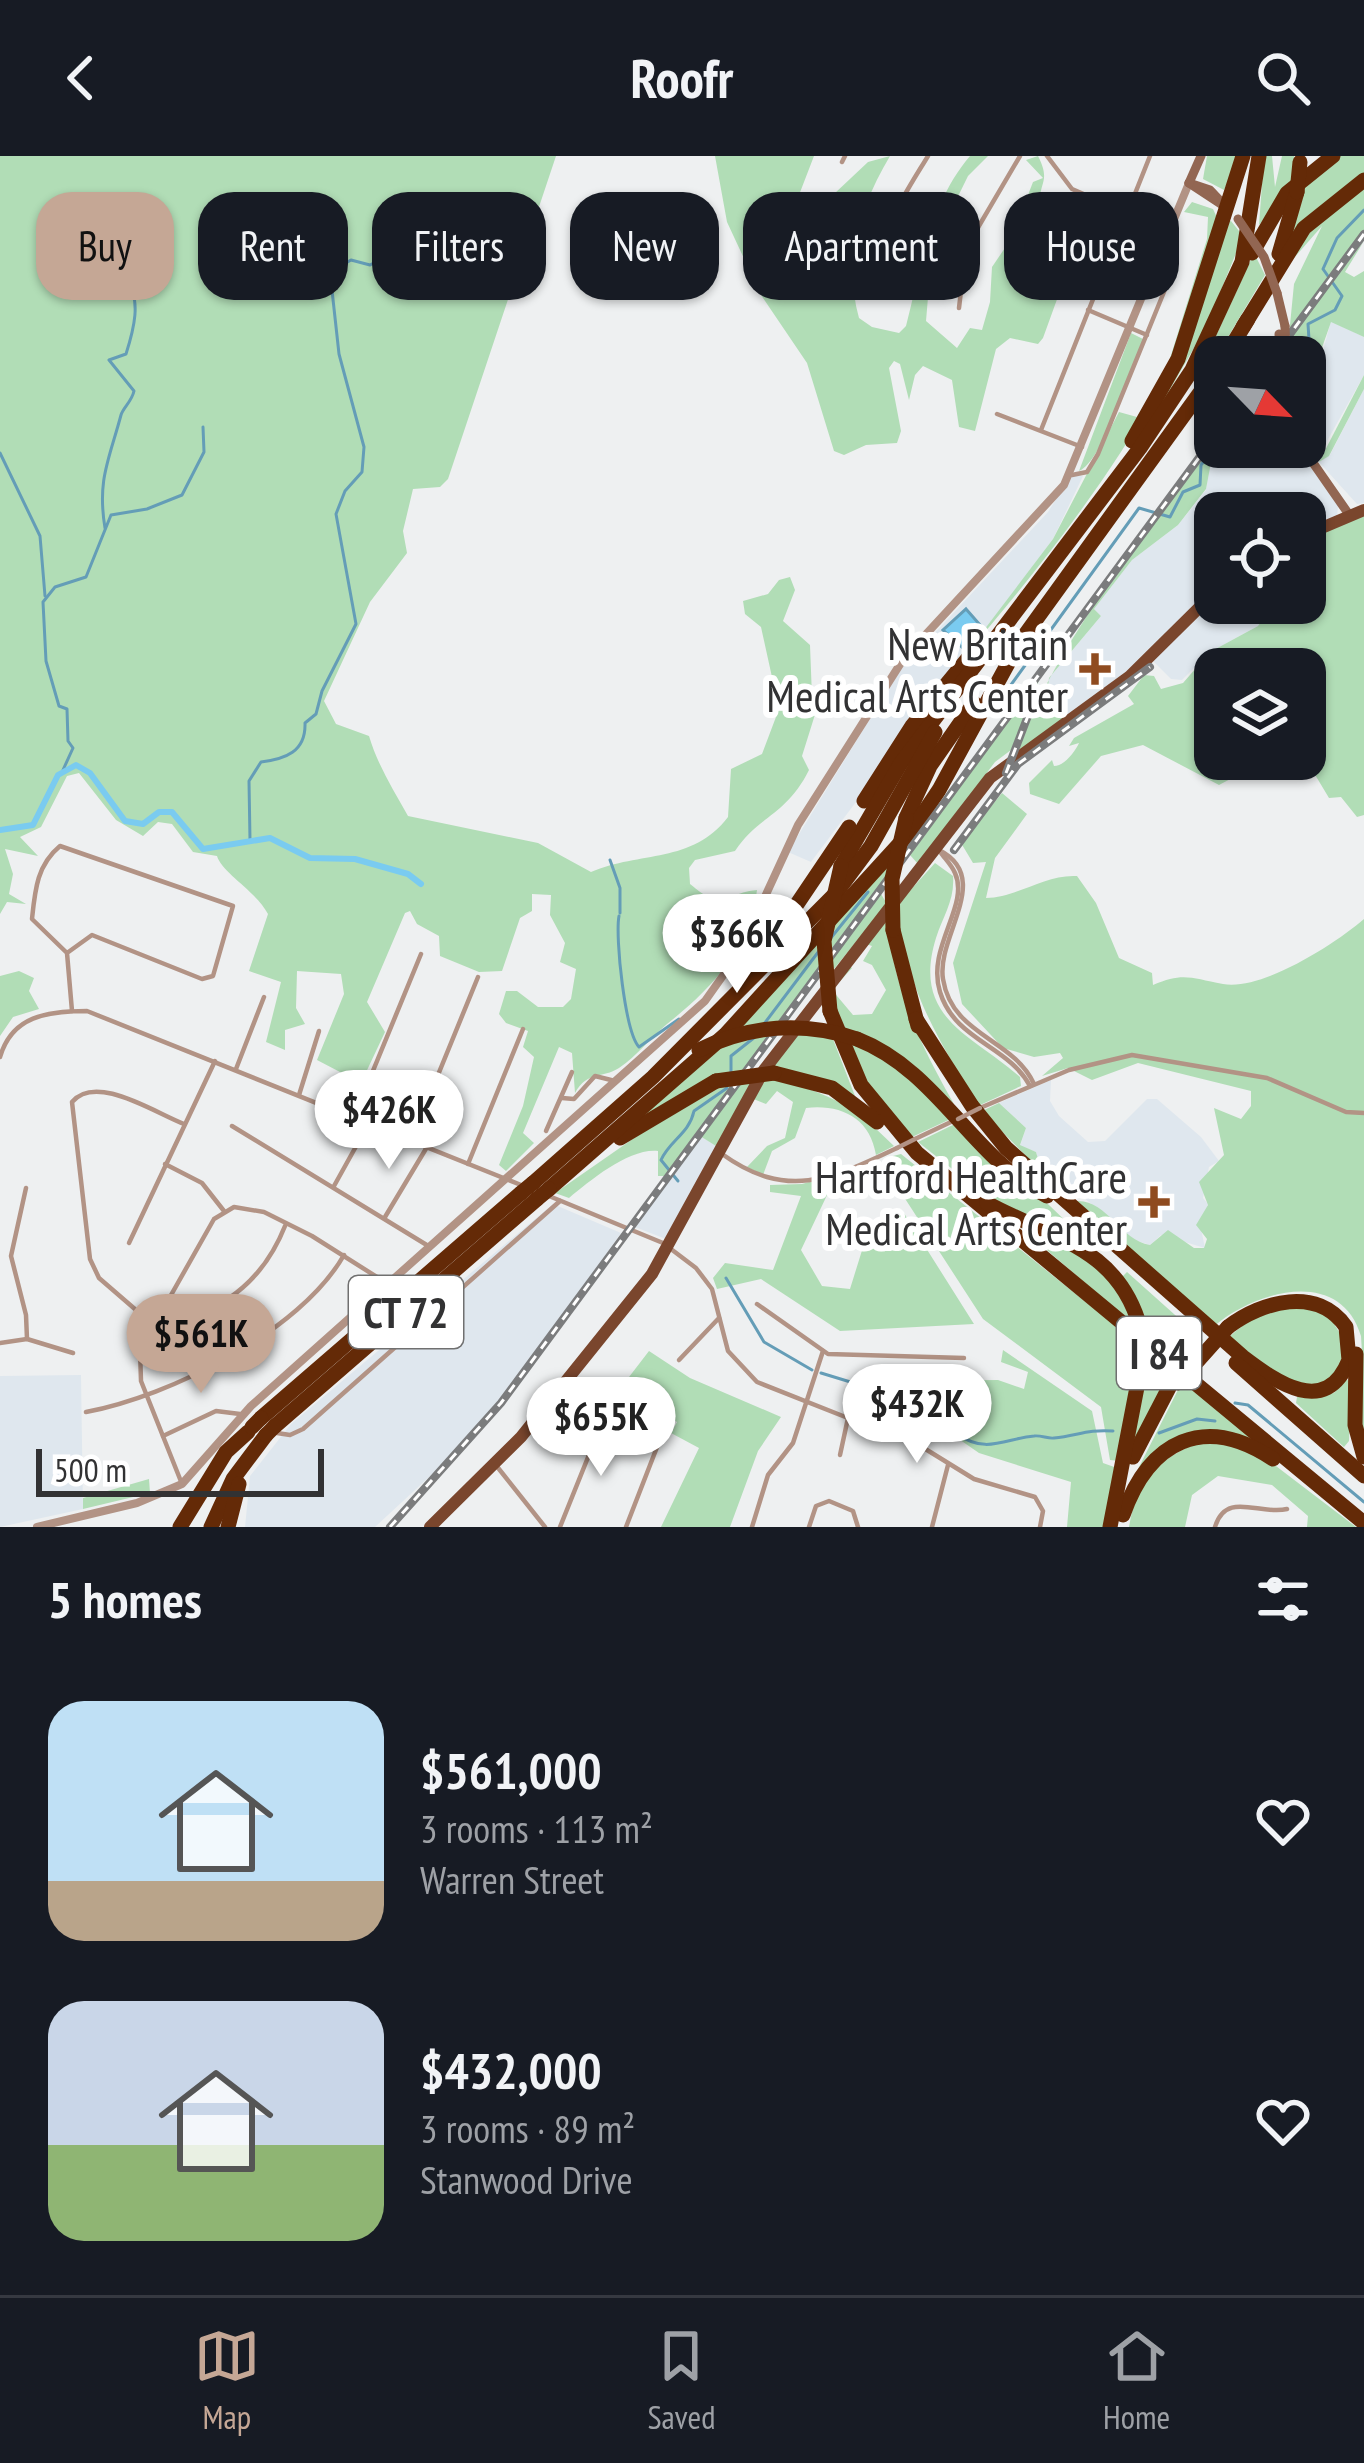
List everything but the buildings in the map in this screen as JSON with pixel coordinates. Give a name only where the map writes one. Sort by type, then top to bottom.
[{"type":"highway","points":[[988,642],[1154,408],[1182,348],[1243,156]]},
{"type":"highway","points":[[1218,321],[1247,244],[1259,156]]},
{"type":"highway","points":[[681,1049],[780,932],[902,740],[988,642],[1160,420],[1275,209],[1302,178],[1333,156]]},
{"type":"highway","points":[[1243,327],[1279,254],[1297,192],[1300,159]]},
{"type":"highway","points":[[1238,336],[1304,228],[1330,202],[1364,180]]},
{"type":"highway","name":"I 84","points":[[1194,401],[937,754],[905,818],[892,879],[893,930],[916,1019],[965,1109],[1047,1196],[1364,1476]]},
{"type":"highway","name":"I 84","points":[[988,642],[898,758],[842,866],[824,940],[830,1011],[844,1055],[872,1101],[909,1146],[1364,1523]]},
{"type":"highway","name":"CT 72","points":[[211,1527],[261,1427],[297,1406],[540,1193],[579,1143],[681,1049],[850,877],[988,642]]},
{"type":"highway","name":"CT 72","points":[[194,1527],[215,1477],[261,1427],[722,1039],[912,830],[940,790],[1018,645]]},
{"type":"highway","points":[[916,1019],[972,1106],[1006,1148],[1243,1357],[1285,1388],[1309,1393],[1335,1382],[1350,1357],[1344,1324],[1316,1304],[1268,1305],[1226,1325]]},
{"type":"highway","points":[[579,1143],[699,1050],[735,1035],[777,1028],[816,1029],[857,1039],[920,1076],[1013,1171],[1047,1196]]},
{"type":"highway","points":[[563,1177],[716,1081],[774,1073],[818,1082],[855,1102],[925,1170],[1085,1292]]},
{"type":"highway","points":[[953,1184],[1092,1252],[1124,1288],[1141,1328],[1144,1351],[1117,1524]]},
{"type":"highway","points":[[1117,1524],[1133,1455],[1176,1382],[1226,1325],[1254,1304],[1282,1297],[1319,1300],[1342,1313],[1355,1339],[1355,1425],[1364,1457]]},
{"type":"highway","points":[[179,1527],[226,1452],[261,1427]]},
{"type":"highway","points":[[228,1527],[261,1427]]},
{"type":"highway","points":[[1117,1524],[1150,1463],[1176,1444],[1211,1436],[1252,1445],[1336,1501]]},
{"type":"main road","points":[[1189,183],[1201,156]]},
{"type":"main road","points":[[1189,183],[1227,207],[1261,251],[1277,292],[1282,336]]},
{"type":"main road","points":[[1189,183],[1227,207]]},
{"type":"main road","points":[[1320,468],[1357,513],[1326,526]]},
{"type":"main road","points":[[430,1527],[537,1418],[669,1246],[764,1070],[867,931],[939,850],[997,770],[1130,676],[1194,613]]},
{"type":"street","points":[[908,192],[928,156]]},
{"type":"street","points":[[959,308],[966,248],[1020,156]]},
{"type":"street","points":[[1047,156],[1079,192]]},
{"type":"street","points":[[1136,192],[1150,156]]},
{"type":"street","points":[[1179,207],[1189,183]]},
{"type":"street","points":[[1041,430],[1092,300]]},
{"type":"street","points":[[38,1527],[81,1522],[182,1484],[261,1427],[388,1284],[616,1082],[724,978],[781,854],[912,647],[1047,508],[1070,474],[1141,300]]},
{"type":"street","points":[[1070,474],[1084,473],[1093,464],[1161,300]]},
{"type":"street","points":[[1088,310],[1147,335]]},
{"type":"street","points":[[997,414],[1082,447]]},
{"type":"street","points":[[67,953],[92,934],[202,979],[213,976],[233,906],[60,846],[47,856],[36,881],[32,920],[67,953],[72,1011]]},
{"type":"street","points":[[939,850],[955,871],[958,890],[936,955],[942,998],[963,1030],[1014,1066],[1032,1085]]},
{"type":"street","points":[[354,1117],[421,954]]},
{"type":"street","points":[[411,1141],[478,977]]},
{"type":"street","points":[[236,1069],[265,997]]},
{"type":"street","points":[[0,1058],[10,1032],[28,1019],[72,1011],[103,1015],[669,1246],[706,1279],[728,1351],[745,1373],[848,1418],[901,1433],[974,1480],[1035,1497],[1043,1511],[1040,1527]]},
{"type":"street","points":[[469,1164],[523,1029]]},
{"type":"street","points":[[299,1095],[319,1031]]},
{"type":"street","points":[[717,1151],[756,1177],[788,1184],[864,1163],[1032,1085],[1111,1058],[1142,1056],[1267,1078],[1332,1107],[1364,1114]]},
{"type":"street","points":[[130,1244],[215,1061]]},
{"type":"street","points":[[546,1131],[572,1072]]},
{"type":"street","points":[[562,1098],[574,1099],[595,1076],[616,1082]]},
{"type":"street","points":[[184,1124],[99,1090],[89,1089],[72,1102],[91,1259],[109,1291],[157,1320],[178,1325],[219,1308],[265,1269],[285,1226]]},
{"type":"street","points":[[334,1186],[369,1123]]},
{"type":"street","points":[[232,1126],[430,1247]]},
{"type":"street","points":[[386,1217],[427,1147]]},
{"type":"street","points":[[165,1164],[202,1183],[224,1210]]},
{"type":"street","points":[[26,1188],[11,1256],[26,1315],[26,1339]]},
{"type":"street","points":[[163,1436],[216,1411],[281,1435],[298,1432],[540,1193]]},
{"type":"street","points":[[224,1210],[247,1208],[344,1255],[388,1284]]},
{"type":"street","points":[[182,1484],[146,1395],[140,1350],[224,1210]]},
{"type":"street","points":[[86,1412],[146,1395],[254,1343],[329,1277],[344,1255]]},
{"type":"street","points":[[758,1304],[823,1351],[964,1358]]},
{"type":"street","points":[[679,1360],[719,1318]]},
{"type":"street","points":[[0,1342],[26,1339],[73,1353]]},
{"type":"street","points":[[752,1527],[768,1475],[793,1443],[823,1351]]},
{"type":"street","points":[[560,1527],[605,1414],[659,1442],[626,1527]]},
{"type":"street","points":[[840,1455],[848,1418]]},
{"type":"street","points":[[495,1464],[545,1527]]},
{"type":"street","points":[[932,1527],[948,1465]]},
{"type":"street","points":[[809,1527],[816,1506],[829,1501],[853,1511],[858,1527]]},
{"type":"street","points":[[1214,1527],[1220,1513],[1233,1506],[1287,1509]]},
{"type":"shaded area","points":[[1331,321],[1364,337],[1364,375],[1326,443],[1326,339]]},
{"type":"shaded area","points":[[1364,389],[1364,503],[1357,504],[1324,468]]},
{"type":"shaded area","points":[[1208,468],[1312,468],[1338,506],[1337,517],[1326,522],[1326,492],[1206,490]]},
{"type":"shaded area","points":[[1071,476],[1083,476],[1053,539],[811,862],[788,852],[900,670],[1048,512]]},
{"type":"shaded area","points":[[1194,505],[1194,610],[1144,660],[1068,717],[1047,688],[1049,678],[1101,616],[1094,609],[1132,560],[1178,525]]},
{"type":"shaded area","points":[[1194,613],[1194,624],[1259,624],[1217,648],[1194,648],[1194,668],[1182,680],[1171,679],[1150,658]]},
{"type":"shaded area","points":[[1051,1080],[1050,1101],[1088,1142],[1105,1141],[1147,1099],[1157,1099],[1201,1137],[1219,1161],[1209,1167],[1203,1198],[1208,1204],[1201,1229],[1205,1248],[1161,1235],[1150,1245],[1134,1240],[1038,1159],[1036,1152],[1020,1146],[1026,1128],[999,1103]]},
{"type":"shaded area","points":[[700,1136],[716,1146],[666,1239],[635,1227]]},
{"type":"shaded area","points":[[553,1204],[621,1233],[481,1429],[375,1527],[245,1527],[250,1476],[291,1424]]},
{"type":"shaded area","points":[[81,1375],[83,1509],[0,1527],[0,1376]]},
{"type":"green space","points":[[0,156],[556,156],[544,192],[372,192],[372,300],[508,300],[448,479],[440,487],[413,489],[403,531],[407,553],[370,602],[324,701],[336,724],[369,736],[408,816],[538,843],[591,872],[682,850],[714,832],[728,817],[731,769],[762,754],[779,709],[761,627],[745,614],[743,601],[768,594],[779,580],[790,577],[795,590],[783,621],[810,645],[812,697],[818,705],[802,756],[809,770],[791,797],[735,851],[695,860],[689,868],[690,884],[712,899],[757,890],[746,931],[726,966],[632,1058],[590,1078],[575,1093],[572,1053],[559,1047],[523,1133],[534,1143],[506,1171],[499,1165],[523,1106],[534,1057],[523,1047],[528,1031],[506,1023],[499,1014],[506,991],[517,991],[538,1007],[563,1007],[571,999],[576,969],[560,962],[565,943],[550,915],[551,895],[532,894],[532,911],[520,918],[502,971],[479,972],[440,956],[439,936],[417,924],[410,911],[405,913],[367,1002],[385,1032],[361,1083],[317,1060],[344,994],[341,974],[297,971],[296,1008],[305,1024],[285,1030],[285,1050],[266,1042],[281,982],[249,971],[268,914],[263,906],[217,856],[193,852],[172,824],[158,822],[143,836],[116,820],[79,773],[67,776],[41,827],[20,837],[38,856],[5,849],[13,874],[9,894],[26,904],[7,902],[0,914]]},
{"type":"green space","points":[[715,156],[814,156],[800,192],[743,192],[743,256],[727,222]]},
{"type":"green space","points":[[890,156],[872,192],[836,192],[868,162]]},
{"type":"green space","points":[[970,156],[988,156],[960,192],[947,192]]},
{"type":"green space","points":[[1038,156],[1044,178],[1041,192],[1029,192],[1033,182],[1043,178],[1026,160]]},
{"type":"green space","points":[[1207,156],[1240,156],[1224,190],[1203,179]]},
{"type":"green space","points":[[1264,156],[1272,156],[1275,187],[1282,156],[1294,156],[1294,180],[1259,225]]},
{"type":"green space","points":[[1338,156],[1364,156],[1364,175],[1291,239],[1304,179]]},
{"type":"green space","points":[[1364,187],[1364,230],[1289,335],[1294,284],[1322,226],[1287,266],[1310,232]]},
{"type":"green space","points":[[1192,202],[1213,209],[1219,222],[1183,332],[1155,395],[1067,530],[965,655],[1053,539],[1119,412],[1137,417],[1168,365],[1207,239],[1208,217],[1184,212]]},
{"type":"green space","points":[[1231,221],[1243,236],[1206,327],[1201,336],[1194,336],[1194,348],[1161,405],[1226,222]]},
{"type":"green space","points":[[1364,241],[1345,272],[1354,277],[1364,271],[1364,337],[1331,322],[1326,336],[1291,336]]},
{"type":"green space","points":[[1004,249],[1004,300],[1057,300],[1038,344],[1010,338],[996,349],[975,431],[959,427],[952,380],[923,366],[915,375],[909,400],[900,364],[894,361],[889,368],[901,431],[897,443],[866,445],[844,455],[834,451],[807,363],[764,300],[856,300],[859,318],[872,327],[899,333],[906,326],[912,300],[928,300],[926,321],[957,348],[970,328],[982,330],[992,267]]},
{"type":"green space","points":[[1254,253],[1265,275],[1229,336],[1216,336]]},
{"type":"green space","points":[[1131,333],[1143,339],[1124,390],[1098,450],[1079,471]]},
{"type":"green space","points":[[1364,375],[1364,389],[1326,458],[1326,448]]},
{"type":"green space","points":[[1195,468],[1210,468],[1206,489],[1194,492],[1194,504],[1178,525],[1132,560],[1094,609],[1101,616],[1052,674],[1105,590]]},
{"type":"green space","points":[[1364,510],[1364,815],[1357,817],[1341,797],[1329,798],[1318,780],[1326,780],[1326,648],[1217,648],[1258,626],[1326,624],[1326,526]]},
{"type":"green space","points":[[1194,670],[1194,772],[1143,745],[1101,756],[1059,804],[1030,794],[1029,783],[1052,760],[1058,765],[1072,754],[1079,743],[1069,746],[1074,738],[1134,704],[1128,696],[1144,675],[1154,676],[1161,689],[1183,683]]},
{"type":"green space","points":[[1040,678],[1011,750],[995,762],[918,864],[910,855]]},
{"type":"green space","points":[[1049,681],[1048,688],[1068,717],[1016,752],[1035,708]]},
{"type":"green space","points":[[1002,793],[1027,814],[995,858],[986,898],[1077,876],[1096,903],[1119,958],[1152,973],[1153,985],[1180,977],[1223,984],[1257,980],[1317,952],[1364,919],[1364,1439],[1361,1336],[1350,1314],[1335,1300],[1316,1293],[1272,1296],[1250,1303],[1213,1327],[1076,1201],[1096,1206],[1139,1242],[1150,1245],[1168,1230],[1194,1248],[1204,1248],[1207,1239],[1196,1225],[1208,1205],[1199,1182],[1224,1155],[1214,1108],[1241,1119],[1251,1106],[1251,1091],[1138,1063],[1092,1080],[1068,1068],[1042,1076],[1063,1058],[1060,1053],[1034,1057],[1003,1048],[962,1004],[953,963],[986,862],[973,863],[961,843]]},
{"type":"green space","points":[[890,860],[885,880],[828,955],[830,928]]},
{"type":"green space","points":[[935,863],[953,876],[931,966],[939,1007],[966,1036],[1020,1077],[1021,1086],[978,1106],[925,1011],[908,964],[896,906]]},
{"type":"green space","points":[[881,894],[887,904],[829,975],[828,964]]},
{"type":"green space","points":[[887,914],[909,1013],[954,1104],[915,1066],[839,1030],[830,986],[848,965],[852,968],[832,990],[853,1015],[872,1014],[886,990],[872,965],[863,961],[872,946],[866,944],[852,961]]},
{"type":"green space","points":[[819,940],[819,971],[778,1024],[736,1032]]},
{"type":"green space","points":[[19,971],[34,978],[29,991],[39,1009],[13,1017],[0,1036],[0,976]]},
{"type":"green space","points":[[774,1030],[743,1072],[635,1123],[729,1040]]},
{"type":"green space","points":[[800,1030],[831,1034],[855,1096],[769,1071]]},
{"type":"green space","points":[[843,1037],[879,1051],[957,1116],[912,1137],[863,1077]]},
{"type":"green space","points":[[755,1077],[716,1146],[700,1136],[743,1078]]},
{"type":"green space","points":[[764,1077],[835,1100],[894,1146],[876,1155],[867,1131],[852,1116],[831,1108],[806,1108],[795,1138],[772,1151],[763,1175],[747,1167],[767,1146],[785,1138],[793,1102],[777,1091],[766,1104],[751,1098]]},
{"type":"green space","points":[[738,1079],[665,1176],[658,1176],[658,1151],[647,1151],[611,1167],[569,1198],[555,1193],[696,1095]]},
{"type":"green space","points":[[999,1103],[1026,1128],[1020,1145],[1036,1152],[1038,1159],[1032,1162],[982,1111]]},
{"type":"green space","points":[[961,1121],[1073,1228],[1070,1235],[998,1205],[918,1142]]},
{"type":"green space","points":[[901,1154],[1137,1343],[1139,1368],[1119,1461],[1110,1460],[1101,1407],[983,1319],[891,1177],[893,1156]]},
{"type":"green space","points":[[860,1168],[858,1183],[829,1191],[801,1250],[822,1286],[850,1289],[864,1244],[885,1251],[902,1210],[974,1324],[840,1331],[761,1279],[717,1289],[713,1278],[725,1263],[773,1270],[801,1196],[770,1192],[770,1185],[802,1184]]},
{"type":"green space","points":[[1020,1227],[1073,1250],[1106,1274],[1128,1305],[1133,1324]]},
{"type":"green space","points":[[1127,1272],[1203,1340],[1180,1366],[1145,1337],[1120,1279]]},
{"type":"green space","points":[[1301,1307],[1327,1312],[1345,1342],[1340,1367],[1328,1382],[1295,1387],[1228,1338],[1261,1315]]},
{"type":"green space","points":[[1003,1350],[1092,1411],[1103,1463],[1117,1468],[1104,1527],[1067,1527],[1071,1482],[979,1453],[937,1424],[882,1400],[885,1381],[998,1380],[1024,1389],[1028,1372],[1001,1362]]},
{"type":"green space","points":[[649,1351],[690,1378],[781,1417],[758,1451],[730,1527],[661,1527],[699,1448],[671,1433],[677,1422],[619,1390]]},
{"type":"green space","points":[[1146,1352],[1172,1377],[1126,1471]]},
{"type":"green space","points":[[1346,1379],[1351,1383],[1349,1441],[1344,1447],[1296,1403],[1297,1397],[1334,1393]]},
{"type":"green space","points":[[1183,1380],[1274,1455],[1206,1433],[1136,1473]]},
{"type":"green space","points":[[1206,1439],[1255,1450],[1356,1527],[1307,1527],[1308,1516],[1272,1485],[1218,1476],[1192,1495],[1185,1527],[1129,1527],[1138,1494],[1153,1471]]},
{"type":"green space","points":[[149,1479],[150,1493],[83,1509],[83,1498]]},
{"type":"water","points":[[966,609],[981,626],[964,649],[943,630]]},
{"type":"waterway","points":[[1309,336],[1308,324],[1335,310],[1342,296],[1323,269],[1337,238],[1364,210]]},
{"type":"waterway","points":[[250,840],[249,781],[261,762],[286,756],[298,747],[305,723],[316,714],[322,691],[356,624],[336,514],[345,491],[362,472],[364,447],[339,354],[330,272],[351,260],[372,264]]},
{"type":"waterway","points":[[105,528],[106,470],[121,415],[134,391],[109,360],[126,354],[134,300]]},
{"type":"waterway","points":[[63,770],[73,748],[68,741],[67,709],[59,706],[46,661],[43,602],[55,587],[86,577],[111,515],[147,509],[182,495],[204,452],[203,427]]},
{"type":"waterway","points":[[0,453],[40,536],[45,596]]},
{"type":"waterway","points":[[992,711],[1139,508],[1170,517],[1183,492],[1200,485],[1201,468]]},
{"type":"waterway","points":[[0,830],[33,825],[58,775],[76,765],[90,773],[125,821],[143,824],[159,812],[172,812],[203,849],[270,838],[310,858],[355,859],[408,874],[421,884]]},
{"type":"waterway","points":[[610,860],[620,888],[620,913]]},
{"type":"waterway","points":[[830,939],[868,892]]},
{"type":"waterway","points":[[619,916],[622,984],[639,1047],[679,1019]]},
{"type":"waterway","points":[[764,1024],[819,951]]},
{"type":"waterway","points":[[731,1073],[731,1056],[755,1037]]},
{"type":"waterway","points":[[678,1181],[661,1160],[694,1111],[727,1088]]},
{"type":"waterway","points":[[726,1278],[764,1342],[812,1370]]},
{"type":"waterway","points":[[821,1373],[929,1406],[958,1423],[958,1434],[977,1443],[1113,1431]]},
{"type":"waterway","points":[[1235,1403],[1248,1405],[1364,1502]]},
{"type":"waterway","points":[[1159,1433],[1197,1419],[1215,1421]]},
{"type":"railway","points":[[1289,336],[1364,234]]},
{"type":"railway","points":[[390,1527],[501,1403],[1194,464]]},
{"type":"railway","points":[[954,850],[1018,764],[1150,667]]},
{"type":"railway","points":[[1006,773],[1036,695]]},
{"type":"place","name":"New Britain Medical Arts Center","points":[[1095,669]]},
{"type":"place","name":"Hartford HealthCare Medical Arts Center","points":[[1154,1202]]}]
